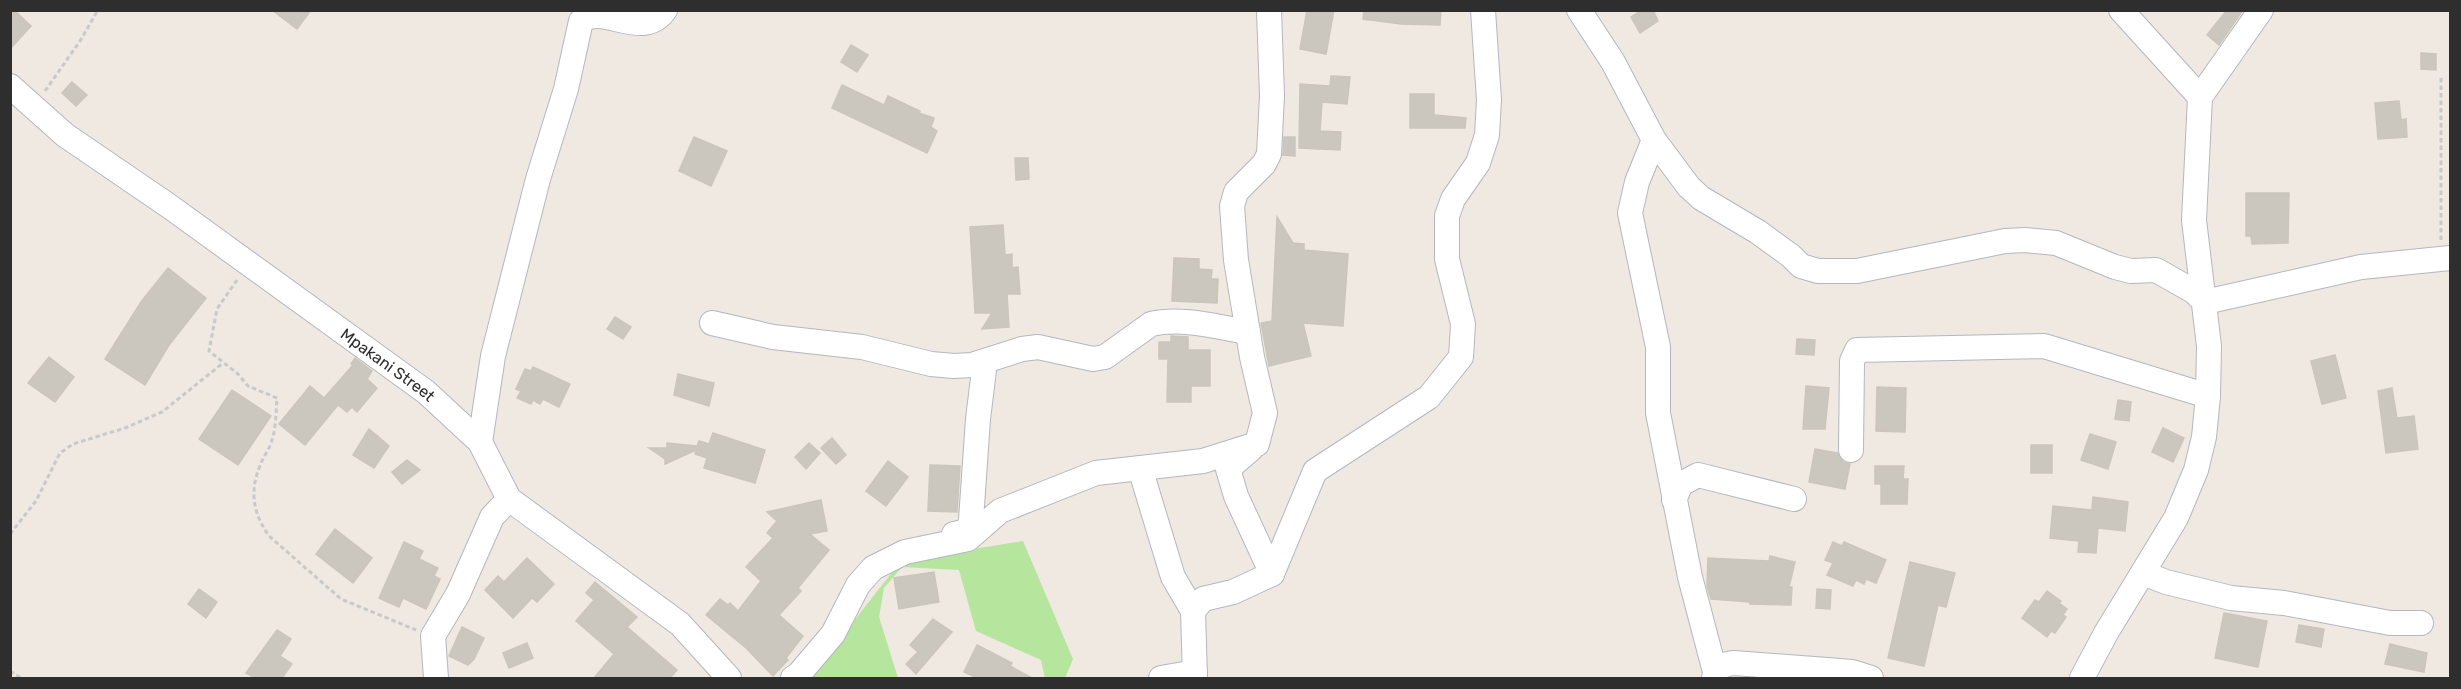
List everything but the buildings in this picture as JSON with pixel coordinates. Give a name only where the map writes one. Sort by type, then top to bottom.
[{"type":"street","points":[[480,442],[493,356],[506,299],[538,179],[566,89],[581,21],[586,17],[594,16],[625,22],[648,23],[661,16],[665,10]]},
{"type":"street","points":[[1269,10],[1272,96],[1269,154],[1264,164],[1236,192],[1233,206],[1236,260],[1265,413],[1257,444],[1228,469],[1236,496],[1272,574]]},
{"type":"street","points":[[1193,610],[1203,599],[1233,592],[1272,574],[1315,471],[1429,397],[1461,357],[1463,324],[1447,260],[1447,216],[1453,199],[1478,163],[1487,135],[1489,100],[1483,10]]},
{"type":"street","points":[[1579,10],[1613,62],[1654,140],[1673,167],[1701,198],[1758,232],[1801,266],[1818,271],[1857,272],[2006,241],[2025,240],[2056,243],[2115,267],[2131,270],[2156,270],[2193,291],[2205,302]]},
{"type":"street","points":[[2121,10],[2200,97]]},
{"type":"street","points":[[2082,678],[2106,633],[2176,518],[2196,470],[2204,437],[2209,346],[2194,220],[2200,97],[2261,10]]},
{"type":"street","name":"Mpakani Street","points":[[10,86],[64,135],[207,232],[426,392],[480,442],[509,499],[680,624],[729,678]]},
{"type":"street","points":[[1654,140],[1637,182],[1630,213],[1658,347],[1658,413],[1692,587],[1714,675],[1728,664],[1740,663],[1852,672],[1871,678]]},
{"type":"street","points":[[2205,302],[2361,267],[2446,259]]},
{"type":"street","points":[[712,323],[773,337],[862,348],[930,364],[954,366],[985,362],[1022,349],[1038,347],[1093,359],[1105,357],[1151,324],[1160,322],[1195,323],[1248,332]]},
{"type":"street","points":[[1851,450],[1852,361],[1857,350],[2044,346],[2208,396]]},
{"type":"street","points":[[863,568],[900,544],[968,531],[985,362]]},
{"type":"street","points":[[793,678],[833,634],[858,585],[873,568],[905,552],[968,539],[1000,511],[1096,473],[1203,461],[1257,444]]},
{"type":"street","points":[[1140,468],[1173,577],[1193,610],[1195,675],[1161,678]]},
{"type":"street","points":[[1674,500],[1681,484],[1698,475],[1794,499]]},
{"type":"street","points":[[436,678],[432,636],[458,594],[492,517],[509,499]]},
{"type":"street","points":[[2143,573],[2166,582],[2230,598],[2284,603],[2390,623],[2421,623]]},
{"type":"path","points":[[33,107],[80,42],[98,10]]},
{"type":"path","points":[[2441,78],[2446,259]]},
{"type":"path","points":[[239,277],[217,309],[209,351],[238,374],[248,386],[278,398],[272,441],[256,474],[253,494],[254,507],[260,524],[268,536],[341,599],[432,636]]},
{"type":"path","points":[[10,534],[36,501],[60,453],[73,444],[125,428],[162,412],[223,363]]},
{"type":"path","points":[[10,671],[21,678]]},
{"type":"green space","points":[[1023,541],[1073,659],[1065,678],[1045,678],[1041,660],[976,631],[959,570],[902,567],[884,588],[879,617],[898,678],[809,678],[901,561]]}]
